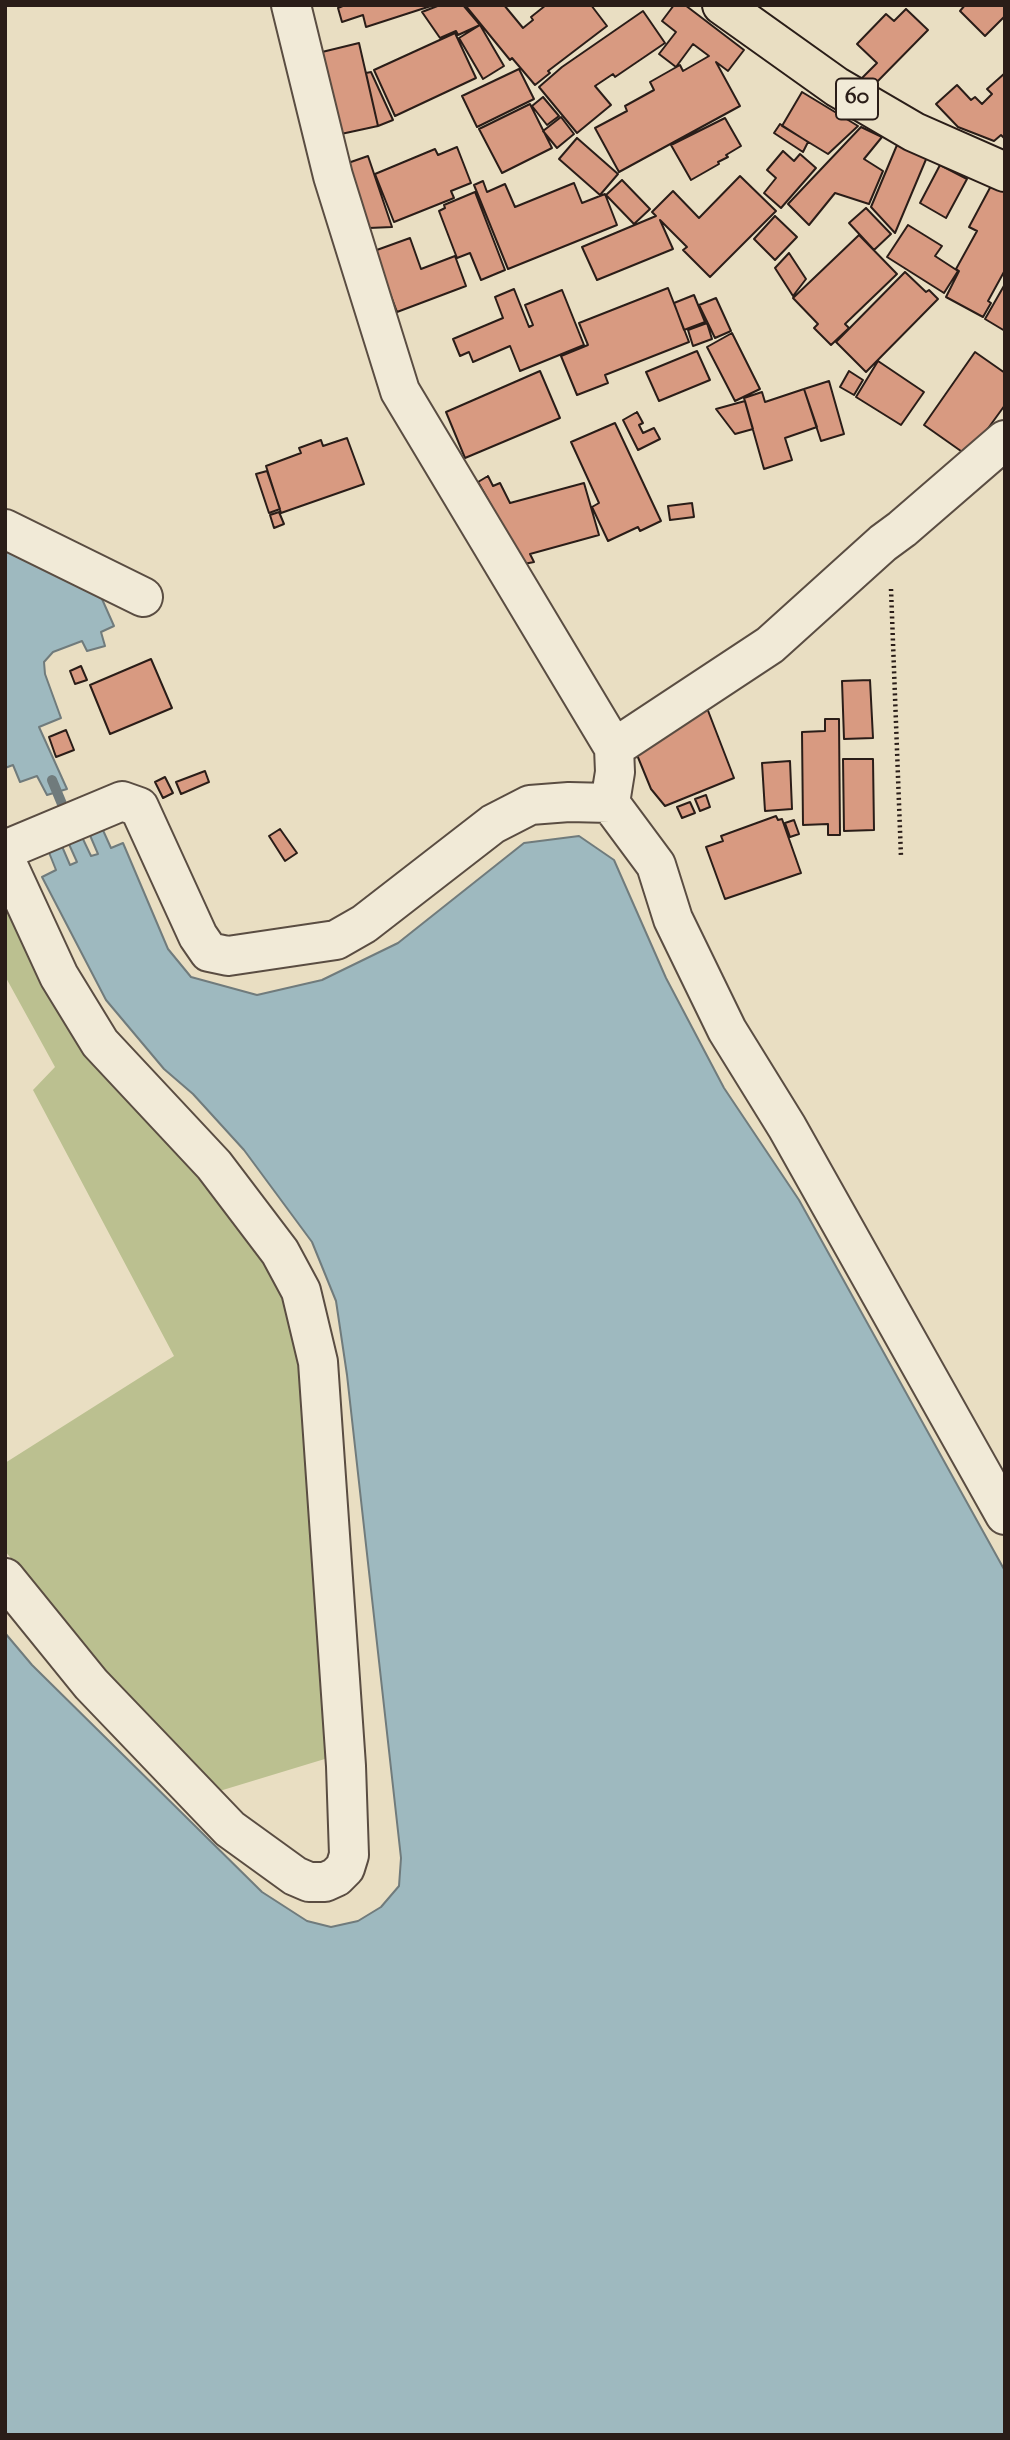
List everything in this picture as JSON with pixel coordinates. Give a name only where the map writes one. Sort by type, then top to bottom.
[{"type":"main road","name":"60","points":[[722,5],[837,87],[914,132],[1005,172]]},
{"type":"street","points":[[291,5],[333,176],[400,391],[614,748],[615,772],[610,803],[656,865],[673,919],[727,1030],[787,1127],[1005,1515]]},
{"type":"street","points":[[614,748],[770,645],[883,543],[1005,440]]},
{"type":"street","points":[[5,529],[143,597]]},
{"type":"street","points":[[5,1578],[91,1684],[230,1829],[295,1876],[309,1882],[325,1882],[336,1877],[345,1867],[349,1855],[346,1766],[318,1362],[301,1292],[280,1252],[214,1165],[100,1043],[59,976],[12,850],[122,800],[139,807],[198,936],[209,952],[228,956],[335,940],[364,924],[493,824],[530,805],[610,803]]},
{"type":"path","points":[[883,543],[890,567],[901,857]]},
{"type":"green space","points":[[5,896],[246,1226],[292,1306],[319,1553],[328,1758],[213,1793],[114,1683],[5,1551],[5,1463],[174,1356],[33,1090],[55,1067],[5,976]]},
{"type":"water","points":[[5,541],[94,581],[114,626],[101,632],[105,646],[87,651],[82,641],[53,652],[44,662],[45,674],[61,718],[39,727],[67,789],[47,795],[37,776],[20,782],[13,765],[5,768]]},
{"type":"water","points":[[102,828],[111,848],[123,843],[168,949],[191,977],[257,995],[322,980],[398,943],[524,843],[579,836],[614,860],[666,978],[724,1088],[799,1200],[1005,1571],[1005,2435],[5,2435],[5,1633],[32,1665],[262,1892],[307,1921],[331,1927],[358,1921],[381,1907],[399,1886],[401,1858],[347,1375],[336,1301],[312,1242],[244,1150],[193,1094],[164,1069],[106,1000],[42,877],[56,870],[48,850],[61,844],[70,865],[77,862],[68,842],[82,837],[91,856],[98,854],[89,833]]},
{"type":"building","points":[[345,5],[434,5],[366,27],[363,15],[342,22],[338,8]]},
{"type":"building","points":[[440,5],[463,5],[480,25],[458,35],[456,31],[440,38],[422,12]]},
{"type":"building","points":[[465,5],[504,5],[523,28],[533,20],[531,17],[546,5],[591,5],[607,26],[548,71],[550,73],[535,85],[512,58],[510,60]]},
{"type":"building","points":[[674,5],[685,5],[744,50],[728,71],[716,62],[740,106],[619,172],[595,128],[627,111],[625,106],[654,90],[650,82],[680,65],[683,71],[709,56],[693,44],[676,67],[659,54],[676,32],[662,21]]},
{"type":"building","points":[[965,5],[1005,5],[1005,16],[985,36],[960,11]]},
{"type":"building","points":[[906,9],[928,30],[871,88],[861,79],[877,63],[857,44],[886,14],[894,21]]},
{"type":"building","points":[[643,11],[665,43],[615,77],[613,74],[595,86],[611,105],[577,133],[539,87],[562,67]]},
{"type":"building","points":[[480,25],[504,66],[483,79],[459,38]]},
{"type":"building","points":[[455,33],[476,78],[395,116],[374,70]]},
{"type":"building","points":[[359,43],[378,126],[341,134],[322,52]]},
{"type":"building","points":[[519,69],[534,99],[477,127],[462,96]]},
{"type":"building","points":[[371,72],[393,120],[378,126],[366,73]]},
{"type":"building","points":[[1005,73],[1005,139],[1001,135],[994,141],[958,127],[936,104],[957,85],[971,100],[975,97],[982,104],[992,94],[987,89]]},
{"type":"building","points":[[802,92],[858,126],[828,154],[782,126]]},
{"type":"building","points":[[543,97],[559,116],[547,125],[532,106]]},
{"type":"building","points":[[530,104],[552,148],[502,173],[479,129]]},
{"type":"building","points":[[561,117],[574,134],[557,148],[543,131]]},
{"type":"building","points":[[725,118],[741,146],[726,155],[728,157],[718,162],[719,164],[691,180],[671,145]]},
{"type":"building","points":[[780,124],[808,142],[803,152],[774,133]]},
{"type":"building","points":[[861,127],[882,137],[864,159],[883,171],[869,204],[835,193],[809,225],[788,204]]},
{"type":"building","points":[[577,138],[618,174],[600,195],[559,159]]},
{"type":"building","points":[[897,145],[927,157],[895,233],[871,207]]},
{"type":"building","points":[[457,147],[471,183],[451,191],[454,198],[394,222],[375,174],[435,149],[438,155]]},
{"type":"building","points":[[783,151],[794,161],[800,154],[816,168],[781,208],[764,193],[776,178],[767,170]]},
{"type":"building","points":[[368,156],[392,227],[369,228],[348,163]]},
{"type":"building","points":[[940,165],[967,179],[946,218],[920,203]]},
{"type":"building","points":[[740,176],[776,211],[710,277],[683,250],[687,247],[660,220],[673,249],[597,280],[582,247],[656,216],[652,212],[673,191],[699,218]]},
{"type":"building","points":[[622,180],[650,209],[634,224],[606,195]]},
{"type":"building","points":[[483,181],[487,192],[505,184],[515,207],[574,183],[582,203],[605,194],[617,225],[508,269],[474,185]]},
{"type":"building","points":[[992,184],[1005,191],[1005,270],[988,301],[991,303],[983,317],[946,297],[959,271],[956,269],[977,231],[969,227]]},
{"type":"building","points":[[475,192],[505,270],[481,280],[470,253],[457,258],[439,211],[445,208],[444,205]]},
{"type":"building","points":[[866,208],[891,234],[874,250],[849,223]]},
{"type":"building","points":[[775,216],[797,237],[775,260],[754,239]]},
{"type":"building","points":[[908,225],[942,246],[935,256],[958,271],[944,293],[887,257]]},
{"type":"building","points":[[859,235],[897,274],[845,324],[849,328],[831,345],[814,328],[818,324],[793,298]]},
{"type":"building","points":[[410,238],[421,269],[455,256],[466,286],[397,312],[374,251]]},
{"type":"building","points":[[789,253],[806,279],[793,296],[775,268]]},
{"type":"building","points":[[905,272],[926,292],[929,290],[938,299],[866,372],[836,342]]},
{"type":"building","points":[[1005,284],[1005,331],[985,319]]},
{"type":"building","points":[[668,288],[689,342],[605,375],[608,383],[577,395],[561,356],[588,345],[579,323]]},
{"type":"building","points":[[514,289],[529,327],[533,325],[525,305],[562,290],[584,345],[520,371],[510,346],[473,362],[469,352],[460,356],[453,339],[503,318],[495,297]]},
{"type":"building","points":[[694,295],[705,322],[684,330],[674,303]]},
{"type":"building","points":[[716,298],[731,331],[715,338],[699,305]]},
{"type":"building","points":[[707,323],[712,339],[693,346],[688,330]]},
{"type":"building","points":[[732,333],[760,389],[735,401],[707,347]]},
{"type":"building","points":[[697,351],[710,380],[659,401],[646,372]]},
{"type":"building","points":[[975,352],[1005,373],[1005,405],[968,456],[924,425]]},
{"type":"building","points":[[878,361],[924,392],[901,425],[856,397]]},
{"type":"building","points":[[540,371],[560,418],[465,458],[446,412]]},
{"type":"building","points":[[849,371],[863,380],[854,395],[840,387]]},
{"type":"building","points":[[829,381],[844,434],[821,441],[804,389]]},
{"type":"building","points":[[804,389],[817,427],[785,438],[792,460],[764,469],[744,398],[762,392],[765,402]]},
{"type":"building","points":[[745,401],[753,429],[735,434],[716,409]]},
{"type":"building","points":[[637,412],[643,423],[639,425],[643,433],[654,428],[660,439],[638,450],[623,420]]},
{"type":"building","points":[[615,423],[661,521],[640,531],[638,527],[608,541],[592,507],[599,503],[571,442]]},
{"type":"building","points":[[347,438],[364,484],[281,513],[266,466],[301,453],[299,448],[321,440],[323,446]]},
{"type":"building","points":[[267,471],[280,509],[269,513],[256,474]]},
{"type":"building","points":[[488,476],[493,486],[500,483],[510,503],[584,483],[599,535],[530,554],[534,562],[524,564],[478,482]]},
{"type":"building","points":[[692,503],[694,517],[670,520],[668,506]]},
{"type":"building","points":[[279,512],[284,524],[274,528],[270,515]]},
{"type":"building","points":[[151,659],[172,708],[110,734],[90,685]]},
{"type":"building","points":[[81,666],[87,680],[75,684],[70,671]]},
{"type":"building","points":[[870,680],[873,738],[844,739],[842,681]]},
{"type":"building","points":[[707,708],[734,778],[665,806],[651,789],[635,750]]},
{"type":"building","points":[[825,719],[839,719],[840,835],[828,835],[828,824],[803,825],[802,732],[825,731]]},
{"type":"building","points":[[66,730],[74,750],[56,757],[49,737]]},
{"type":"building","points":[[843,759],[873,759],[874,830],[844,831]]},
{"type":"building","points":[[790,761],[792,809],[765,811],[762,763]]},
{"type":"building","points":[[205,771],[209,782],[181,794],[176,782]]},
{"type":"building","points":[[165,777],[173,793],[163,798],[155,782]]},
{"type":"building","points":[[706,795],[710,807],[700,811],[695,799]]},
{"type":"building","points":[[690,802],[695,813],[682,818],[677,807]]},
{"type":"building","points":[[776,816],[778,820],[782,819],[801,873],[725,899],[706,847],[723,841],[721,836]]},
{"type":"building","points":[[794,820],[799,834],[790,837],[785,823]]},
{"type":"building","points":[[280,829],[297,853],[285,861],[269,836]]},
{"type":"waterway","points":[[52,780],[67,816]]}]
